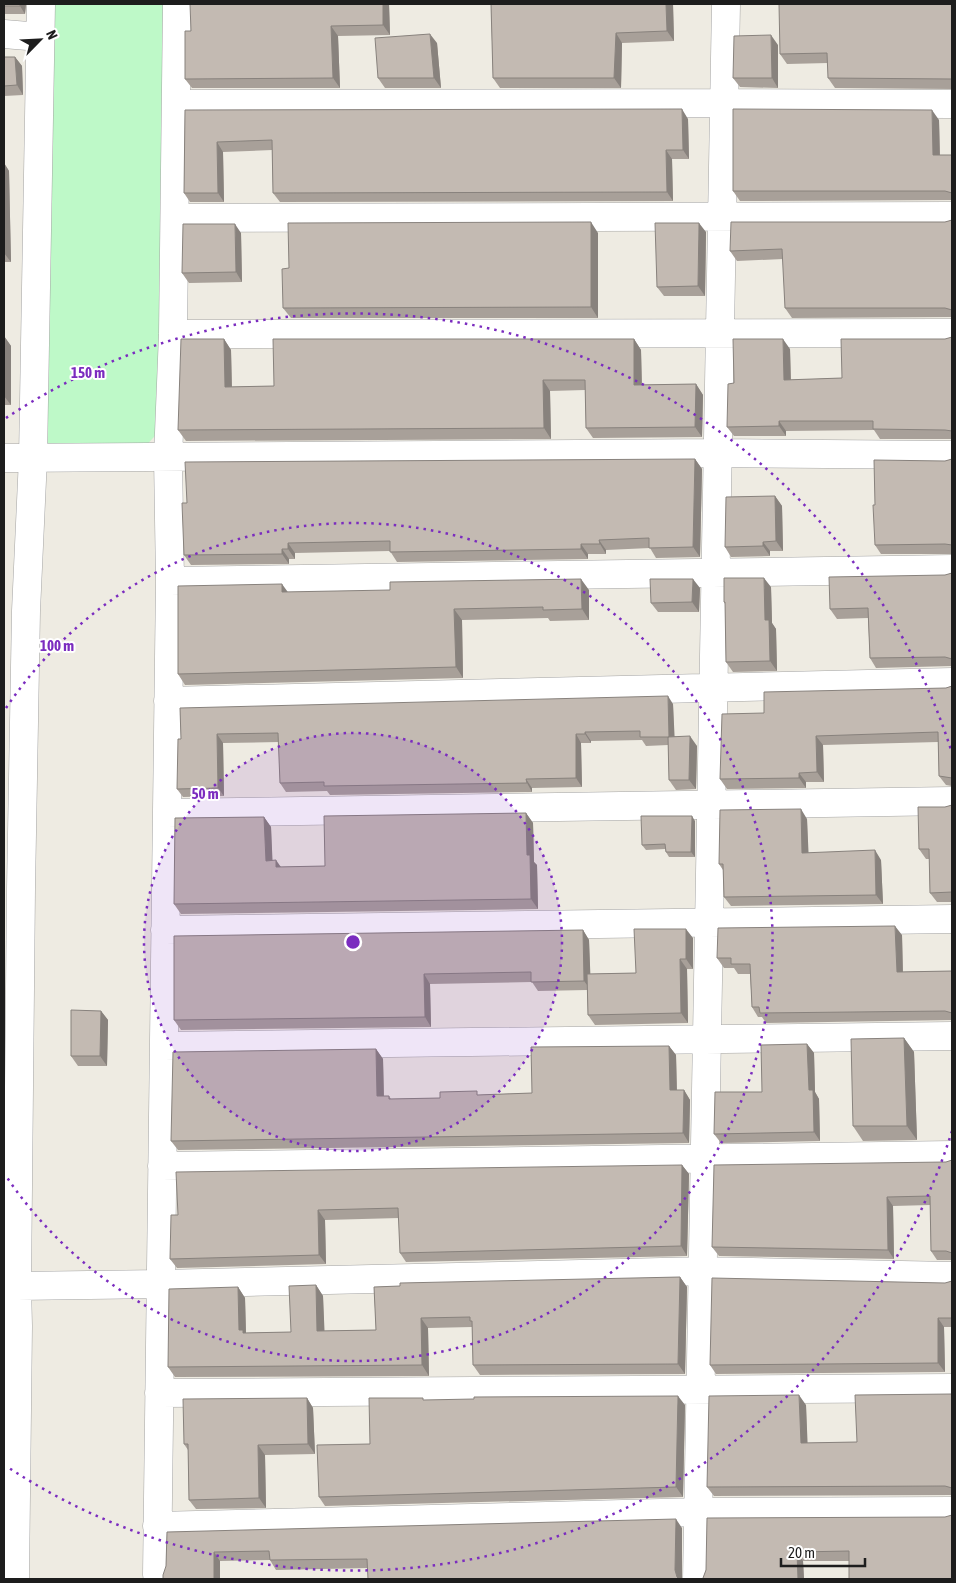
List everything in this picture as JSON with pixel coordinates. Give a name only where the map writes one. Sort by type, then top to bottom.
[{"type":"street","points":[[14,1579],[11,1326],[17,1286],[12,890],[15,611],[33,458],[41,4]]},
{"type":"street","points":[[156,1575],[170,582],[168,457],[173,334],[177,4]]},
{"type":"street","points":[[697,1579],[726,4]]},
{"type":"street","points":[[4,34],[40,36]]},
{"type":"street","points":[[176,104],[724,102],[952,104]]},
{"type":"street","points":[[174,218],[952,216]]},
{"type":"street","points":[[173,334],[952,333]]},
{"type":"street","points":[[4,458],[718,453],[952,455]]},
{"type":"street","points":[[170,582],[952,569]]},
{"type":"street","points":[[168,701],[952,682]]},
{"type":"street","points":[[167,813],[952,801]]},
{"type":"street","points":[[165,930],[952,920]]},
{"type":"street","points":[[164,1046],[952,1036]]},
{"type":"street","points":[[162,1166],[952,1155]]},
{"type":"street","points":[[17,1286],[703,1271],[952,1276]]},
{"type":"street","points":[[159,1393],[952,1388]]},
{"type":"street","points":[[157,1526],[699,1512],[952,1511]]},
{"type":"green space","points":[[54,4],[169,4],[163,427],[143,449],[45,451]]},
{"type":"building","points":[[4,4],[20,4],[20,6],[4,6]]},
{"type":"building","points":[[190,4],[383,4],[383,25],[331,26],[333,78],[185,79],[185,31],[191,31]]},
{"type":"building","points":[[491,4],[666,4],[667,31],[616,33],[614,78],[493,78]]},
{"type":"building","points":[[779,4],[952,4],[952,79],[828,78],[827,53],[780,54]]},
{"type":"building","points":[[430,34],[434,78],[378,78],[375,38]]},
{"type":"building","points":[[771,35],[772,78],[733,78],[734,36]]},
{"type":"building","points":[[4,57],[15,57],[17,85],[4,86]]},
{"type":"building","points":[[682,109],[683,150],[666,150],[667,192],[273,193],[272,140],[217,142],[218,193],[184,193],[185,110]]},
{"type":"building","points":[[733,109],[932,110],[933,155],[952,155],[952,193],[945,191],[733,191]]},
{"type":"building","points":[[952,220],[952,310],[945,308],[785,308],[782,249],[730,251],[731,222],[945,222]]},
{"type":"building","points":[[591,222],[591,307],[283,308],[282,269],[289,268],[288,223]]},
{"type":"building","points":[[655,223],[699,223],[698,286],[657,287]]},
{"type":"building","points":[[183,224],[235,224],[236,272],[182,273]]},
{"type":"building","points":[[952,337],[952,431],[873,429],[873,421],[779,421],[779,426],[727,427],[728,384],[734,383],[733,339],[783,339],[784,380],[842,378],[841,339],[945,339]]},
{"type":"building","points":[[181,339],[224,339],[225,387],[274,386],[273,339],[634,339],[634,385],[696,384],[695,427],[586,428],[585,380],[543,380],[544,428],[178,430]]},
{"type":"building","points":[[695,459],[693,547],[649,548],[649,538],[599,540],[600,544],[581,544],[581,549],[390,552],[390,541],[288,543],[288,549],[282,549],[282,554],[184,555],[182,503],[187,503],[185,462]]},
{"type":"building","points":[[952,459],[952,545],[875,545],[873,505],[875,505],[874,460],[945,461]]},
{"type":"building","points":[[775,496],[776,541],[763,542],[763,546],[725,547],[726,497]]},
{"type":"building","points":[[952,573],[952,659],[945,657],[870,658],[868,608],[830,609],[829,577],[945,575]]},
{"type":"building","points":[[724,578],[764,578],[765,620],[769,620],[770,661],[726,662]]},
{"type":"building","points":[[581,579],[582,609],[543,610],[543,607],[454,609],[456,667],[178,674],[178,586],[282,584],[282,592],[390,590],[390,582]]},
{"type":"building","points":[[650,579],[693,579],[692,602],[651,603]]},
{"type":"building","points":[[952,686],[952,778],[939,776],[938,732],[816,736],[817,772],[799,773],[799,778],[720,779],[722,714],[764,713],[764,692],[946,688]]},
{"type":"building","points":[[668,696],[669,737],[640,737],[640,731],[585,732],[585,734],[576,734],[576,778],[526,779],[527,783],[324,786],[324,782],[280,783],[278,733],[217,734],[218,788],[177,789],[178,739],[181,739],[180,708]]},
{"type":"building","points":[[690,736],[689,780],[669,780],[668,737]]},
{"type":"building","points":[[952,805],[952,892],[930,893],[929,849],[919,849],[918,807],[945,807]]},
{"type":"building","points":[[801,809],[802,853],[875,850],[876,895],[724,897],[723,864],[719,864],[720,810]]},
{"type":"building","points":[[526,813],[527,855],[530,855],[531,899],[174,904],[175,818],[264,817],[266,861],[276,860],[276,867],[325,866],[324,816]]},
{"type":"building","points":[[641,816],[692,816],[691,852],[666,852],[665,844],[642,845]]},
{"type":"building","points":[[895,926],[897,972],[952,971],[952,1013],[945,1011],[760,1013],[759,1007],[752,1007],[750,964],[731,964],[731,958],[717,958],[718,928]]},
{"type":"building","points":[[634,929],[686,929],[686,959],[680,959],[681,1013],[588,1015],[587,974],[636,973]]},
{"type":"building","points":[[583,930],[584,981],[531,982],[531,972],[424,974],[425,1017],[174,1020],[174,936]]},
{"type":"building","points":[[71,1010],[101,1011],[100,1056],[71,1056]]},
{"type":"building","points":[[904,1038],[907,1126],[853,1126],[851,1039]]},
{"type":"building","points":[[807,1044],[809,1090],[813,1090],[814,1132],[714,1134],[715,1092],[762,1092],[761,1045]]},
{"type":"building","points":[[669,1046],[670,1090],[684,1090],[683,1133],[171,1141],[173,1052],[376,1049],[377,1096],[389,1096],[389,1099],[440,1098],[440,1092],[477,1091],[477,1095],[532,1093],[531,1047]]},
{"type":"building","points":[[952,1160],[952,1253],[931,1251],[930,1196],[887,1197],[888,1250],[712,1247],[714,1165],[946,1162]]},
{"type":"building","points":[[682,1165],[681,1246],[400,1253],[398,1208],[318,1210],[319,1255],[170,1259],[171,1215],[178,1215],[176,1172]]},
{"type":"building","points":[[680,1277],[678,1364],[473,1365],[472,1321],[470,1321],[470,1317],[421,1318],[422,1365],[168,1367],[169,1289],[238,1287],[239,1330],[243,1330],[243,1333],[291,1332],[289,1286],[316,1285],[317,1331],[376,1330],[374,1287],[400,1286],[400,1283]]},
{"type":"building","points":[[712,1278],[945,1283],[952,1281],[952,1318],[938,1318],[938,1363],[710,1365]]},
{"type":"building","points":[[952,1394],[952,1488],[945,1486],[707,1487],[709,1396],[799,1395],[801,1443],[857,1442],[855,1395]]},
{"type":"building","points":[[678,1396],[676,1487],[319,1497],[317,1445],[370,1444],[369,1398],[423,1398],[423,1400],[474,1399],[474,1397]]},
{"type":"building","points":[[307,1398],[308,1444],[258,1445],[259,1498],[189,1500],[188,1444],[184,1444],[183,1399]]},
{"type":"building","points":[[952,1515],[952,1579],[849,1579],[849,1551],[797,1552],[798,1579],[702,1579],[706,1570],[707,1518],[945,1517]]},
{"type":"building","points":[[676,1519],[675,1570],[679,1579],[368,1579],[367,1559],[270,1560],[269,1551],[214,1552],[214,1579],[163,1579],[166,1566],[167,1532]]}]
